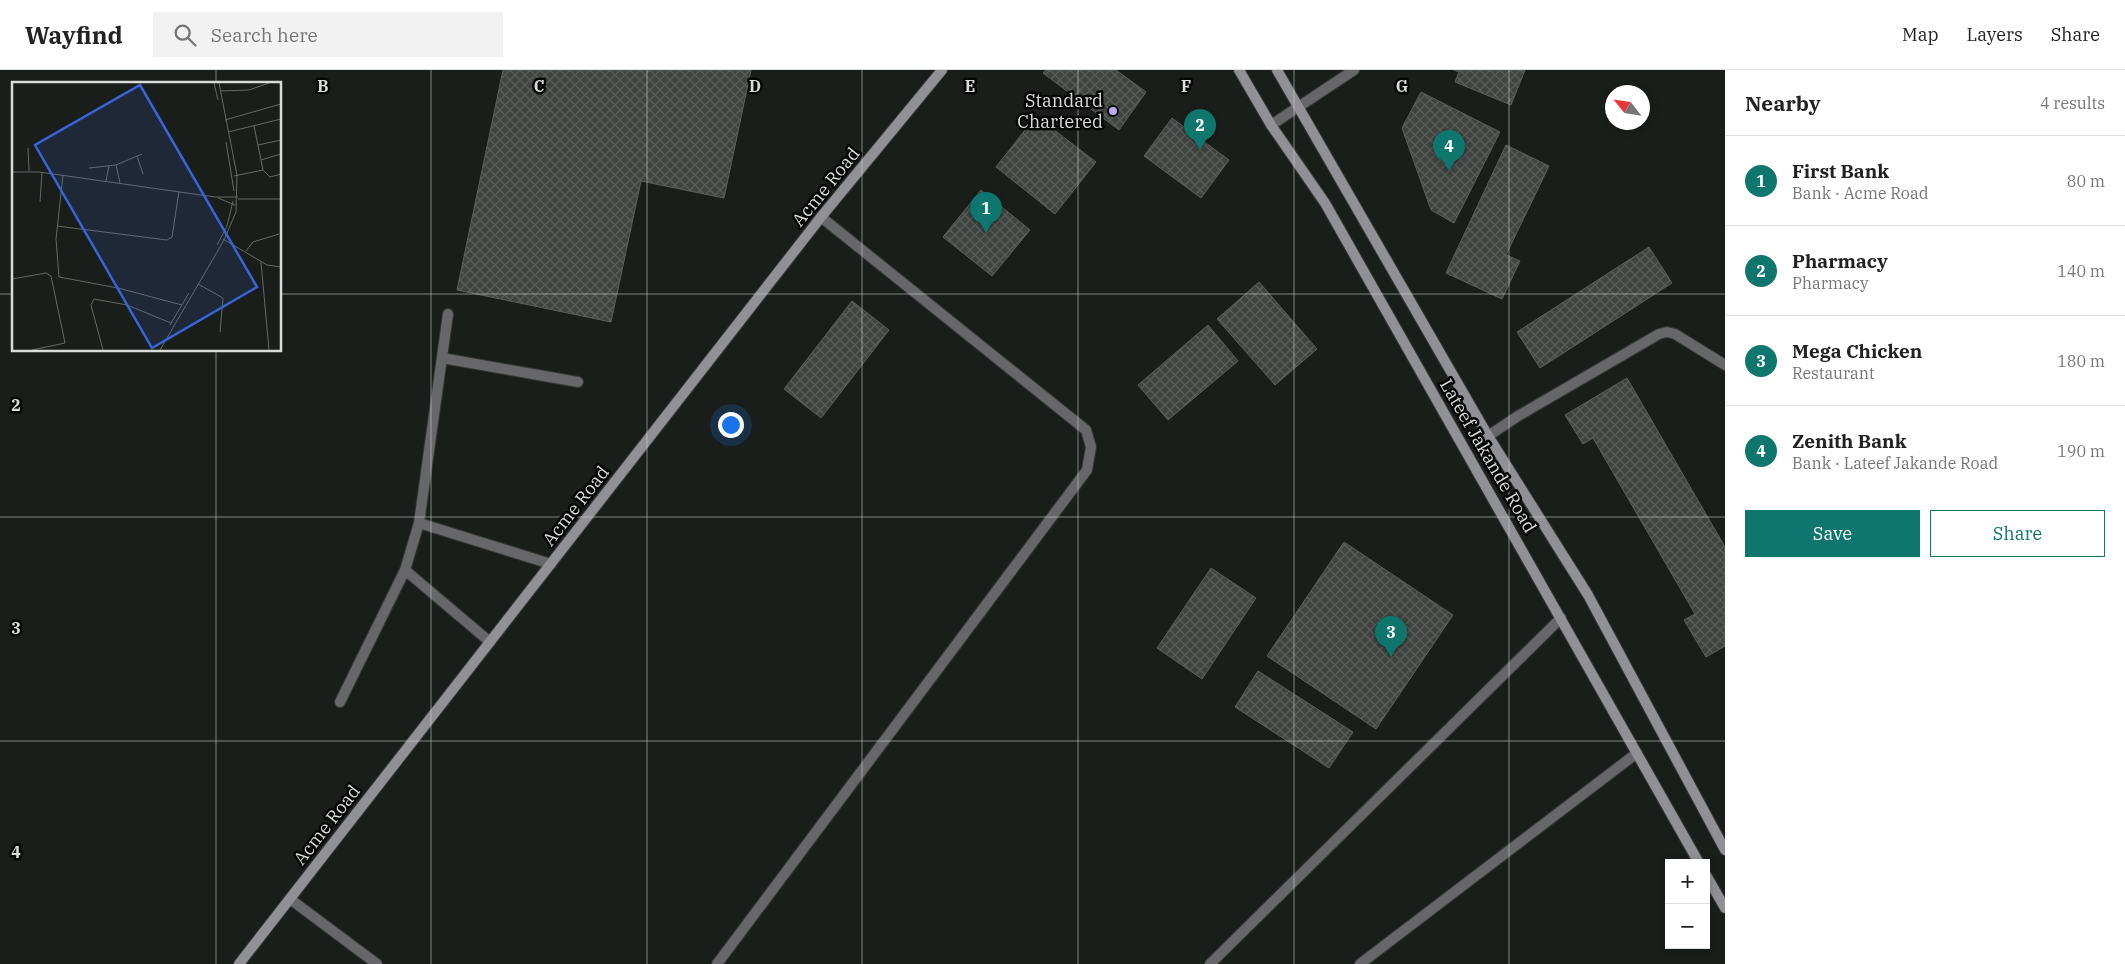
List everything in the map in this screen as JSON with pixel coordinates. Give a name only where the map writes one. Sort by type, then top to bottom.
[{"type":"main road","name":"Acme Road","points":[[239,964],[821,217],[942,70]]},
{"type":"main road","name":"Lateef Jakande Road","points":[[1239,70],[1271,124],[1325,203],[1562,618],[1697,859]]},
{"type":"main road","name":"Lateef Jakande Road","points":[[1277,70],[1488,436],[1588,595],[1725,850]]},
{"type":"main road","points":[[1710,882],[1725,908]]},
{"type":"street","points":[[1271,124],[1354,70]]},
{"type":"street","points":[[717,964],[1087,470],[1091,448],[1086,430],[821,217]]},
{"type":"street","points":[[340,702],[405,570],[419,523],[448,314]]},
{"type":"street","points":[[1488,436],[1526,411],[1659,334],[1667,332],[1675,334],[1725,365]]},
{"type":"street","points":[[442,358],[578,382]]},
{"type":"street","points":[[419,523],[551,564]]},
{"type":"street","points":[[405,570],[490,642]]},
{"type":"street","points":[[1210,964],[1562,618]]},
{"type":"street","points":[[1360,964],[1637,753]]},
{"type":"street","points":[[290,899],[377,964]]},
{"type":"building","points":[[503,70],[751,70],[724,198],[641,181],[611,322],[457,290]]},
{"type":"building","name":"Standard Chartered","points":[[1046,70],[1116,70],[1146,92],[1119,130],[1043,73]]},
{"type":"building","points":[[1454,70],[1525,70],[1511,105],[1455,82],[1459,72]]},
{"type":"building","points":[[1421,92],[1500,132],[1454,223],[1431,210],[1402,128]]},
{"type":"building","points":[[1036,116],[1096,162],[1055,214],[996,167]]},
{"type":"building","points":[[1172,118],[1229,160],[1201,198],[1144,156]]},
{"type":"building","points":[[1506,145],[1549,166],[1506,255],[1520,261],[1502,299],[1446,273]]},
{"type":"building","points":[[981,190],[1030,230],[992,276],[943,237]]},
{"type":"building","points":[[1649,247],[1672,283],[1540,368],[1517,332]]},
{"type":"building","points":[[1259,282],[1317,349],[1275,385],[1217,319]]},
{"type":"building","points":[[852,301],[889,330],[821,418],[784,389]]},
{"type":"building","points":[[1208,325],[1238,361],[1168,420],[1138,385]]},
{"type":"building","points":[[1627,378],[1725,547],[1725,646],[1706,657],[1684,620],[1695,614],[1593,438],[1583,444],[1565,415]]},
{"type":"building","points":[[1344,542],[1453,615],[1376,729],[1267,656]]},
{"type":"building","points":[[1211,568],[1256,598],[1202,679],[1157,648]]},
{"type":"building","points":[[1258,671],[1353,732],[1329,768],[1235,707]]},
{"type":"place","name":"Standard Chartered","points":[[1113,111]]},
{"type":"place","name":"Pharmacy","points":[[1200,150]]},
{"type":"place","name":"Zenith Bank","points":[[1449,171]]},
{"type":"place","name":"First Bank","points":[[986,233]]},
{"type":"place","name":"Mega Chicken","points":[[1391,657]]}]
